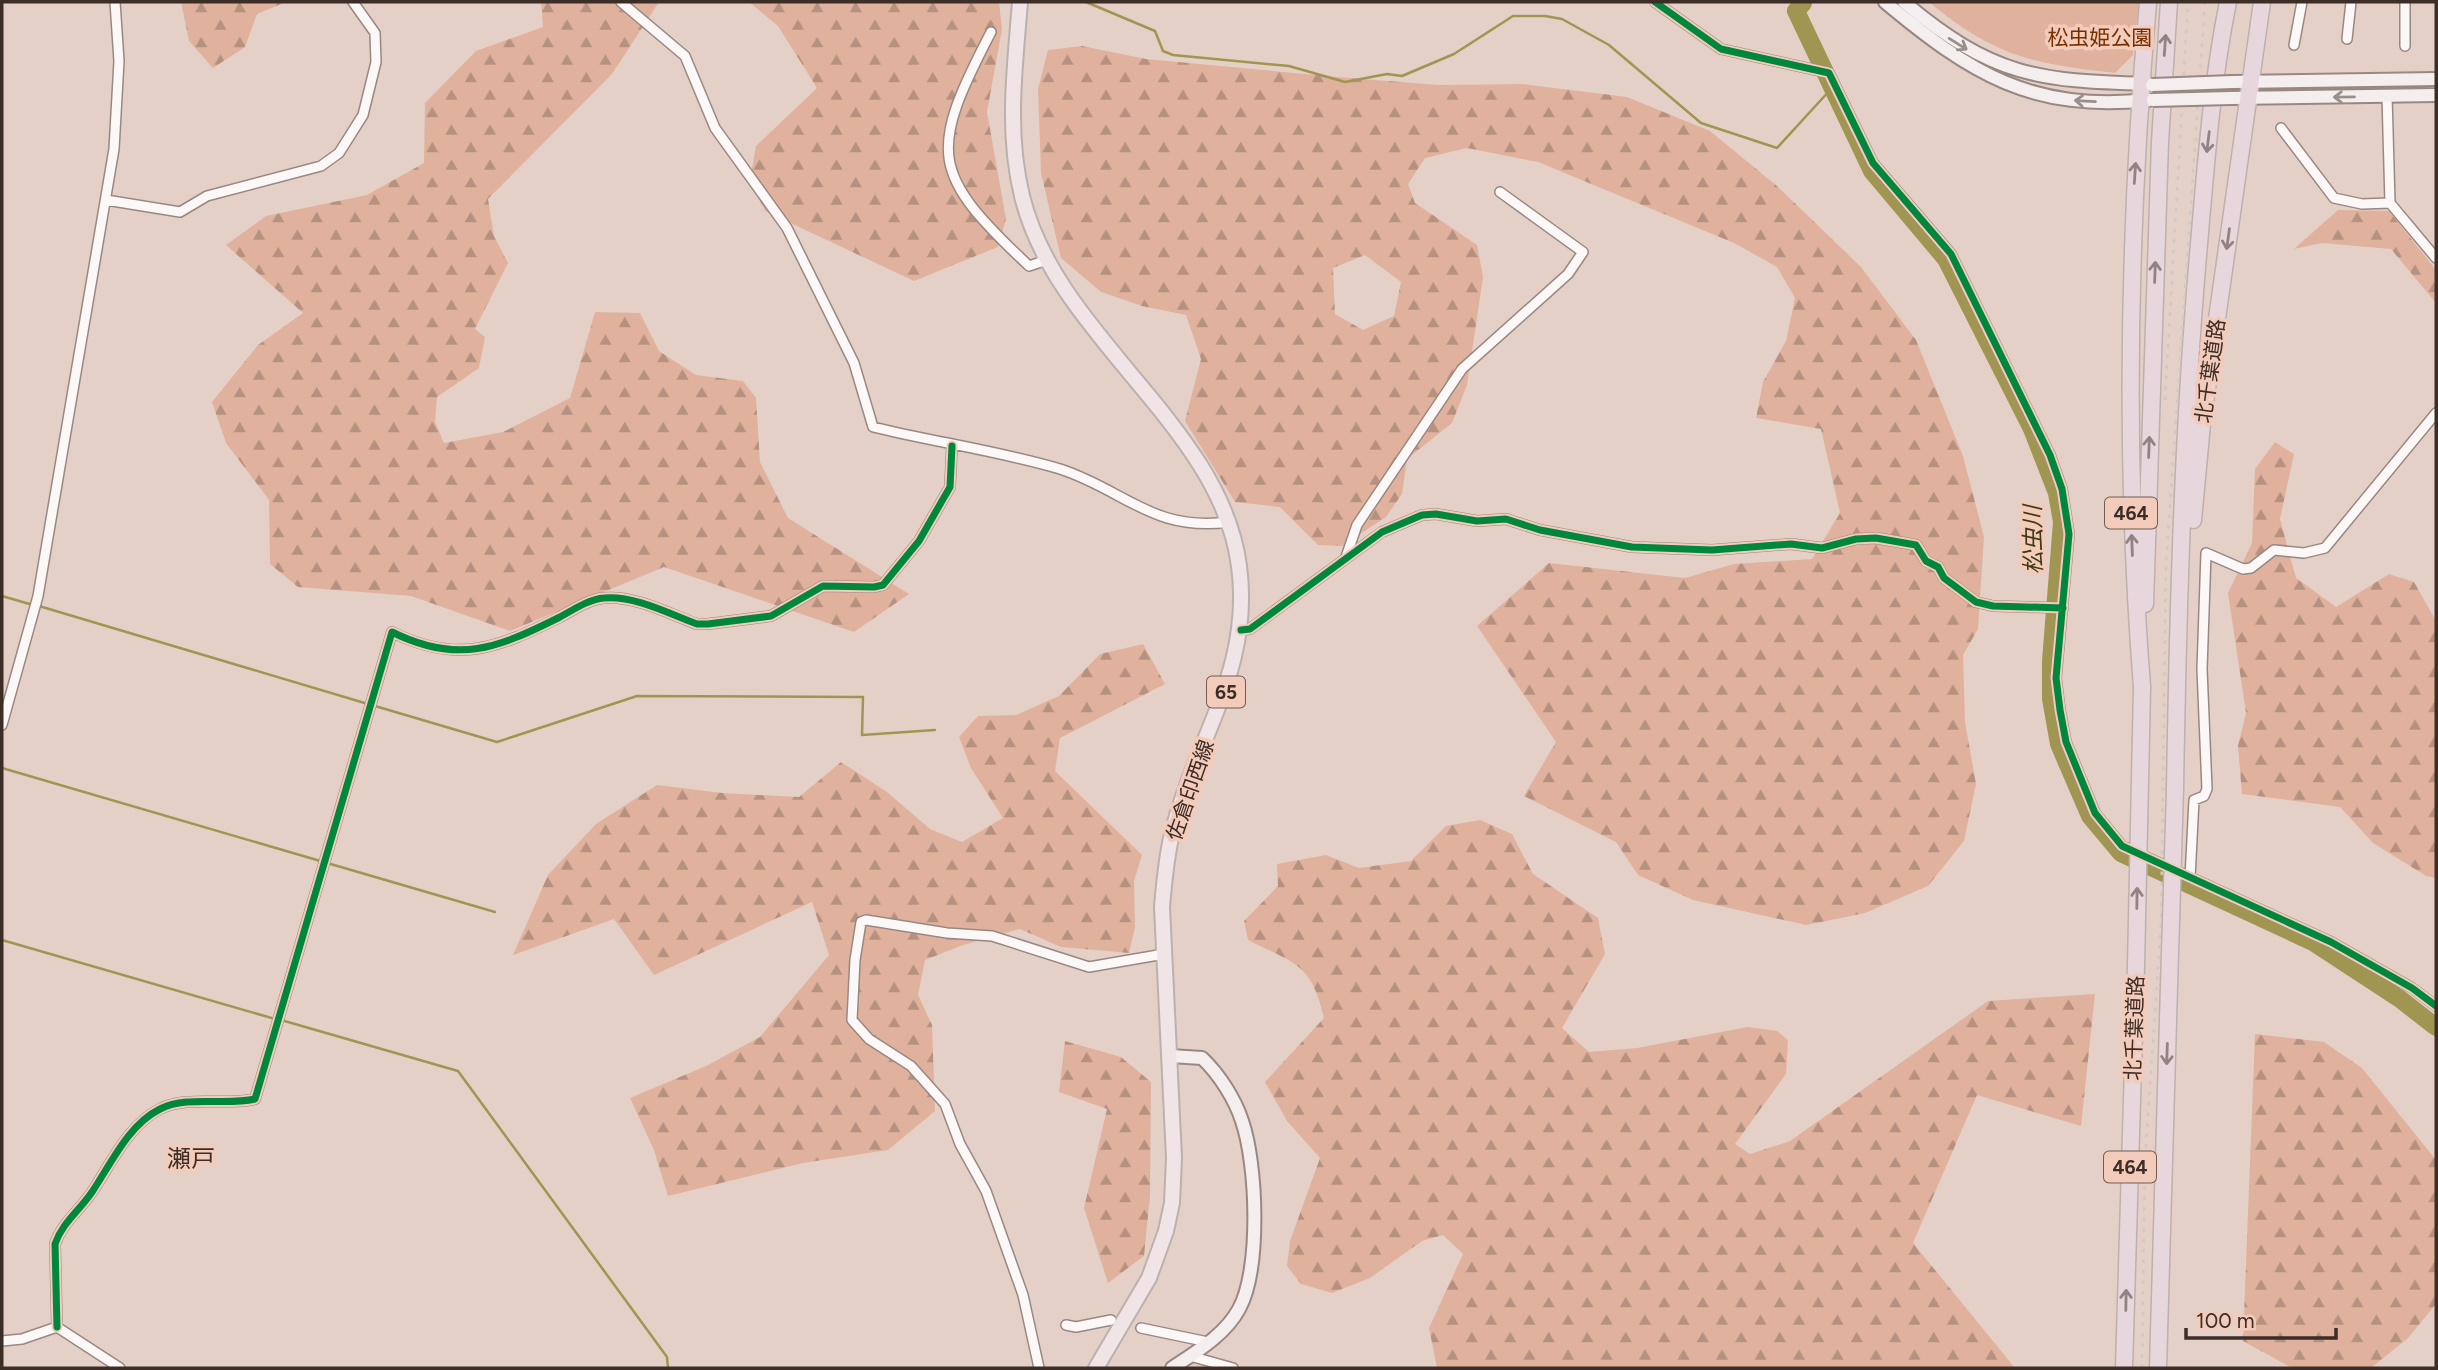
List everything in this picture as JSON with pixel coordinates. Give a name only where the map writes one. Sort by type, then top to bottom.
[{"type":"highway","name":"北千葉道路","points":[[2142,687],[2132,547],[2129,339],[2146,100],[2148,2]]},
{"type":"highway","name":"北千葉道路","points":[[2124,1368],[2152,340],[2169,2]]},
{"type":"highway","name":"北千葉道路","points":[[2158,1368],[2185,432],[2207,149],[2228,2]]},
{"type":"highway","name":"北千葉道路","points":[[2176,743],[2183,704],[2188,571],[2202,424],[2262,2]]},
{"type":"main road","name":"佐倉印西線","points":[[1015,2],[1012,119],[1022,198],[1047,260],[1072,301],[1200,465],[1218,495],[1229,522],[1239,564],[1241,630],[1223,702],[1172,832],[1164,884],[1164,954],[1174,1158],[1166,1231],[1149,1278],[1096,1368]]},
{"type":"main road","name":"佐倉印西線","points":[[1015,54],[1020,2]]},
{"type":"street","points":[[2,725],[38,596],[106,200],[118,108],[115,2]]},
{"type":"street","points":[[106,200],[180,212],[207,196],[330,162],[363,115],[376,62],[375,33],[353,2]]},
{"type":"street","points":[[621,2],[684,56],[715,128],[787,228],[854,363],[873,427],[1062,470],[1165,519],[1201,524],[1229,522]]},
{"type":"street","points":[[1655,2],[1721,49],[1829,73],[1872,163],[1942,241],[2050,455],[2062,489],[2069,534],[2056,678],[2066,742],[2095,813],[2122,846],[2331,942],[2412,988],[2436,1006]]},
{"type":"street","points":[[1885,2],[1941,48],[2016,89],[2044,97],[2086,102],[2231,98],[2250,91],[2436,79]]},
{"type":"street","points":[[1904,2],[1948,37],[1995,63],[2047,78],[2081,83],[2232,82],[2250,91],[2436,95]]},
{"type":"street","points":[[2294,45],[2302,2]]},
{"type":"street","points":[[2347,39],[2351,2]]},
{"type":"street","points":[[2404,2],[2405,46]]},
{"type":"street","points":[[991,33],[968,76],[951,122],[947,154],[950,168],[956,185],[973,209],[1029,266],[1047,260]]},
{"type":"street","points":[[2387,96],[2390,203],[2436,258]]},
{"type":"street","points":[[2281,128],[2334,198],[2362,204],[2390,203]]},
{"type":"street","points":[[1346,557],[1357,525],[1462,369],[1568,274],[1583,252],[1500,192]]},
{"type":"street","points":[[2190,878],[2194,800],[2204,796],[2207,789],[2202,669],[2206,553],[2243,569],[2252,568],[2274,550],[2304,553],[2325,548],[2436,413]]},
{"type":"street","points":[[57,1327],[58,1286],[53,1254],[59,1233],[90,1194],[124,1141],[159,1109],[192,1102],[234,1104],[255,1099],[392,632],[432,647],[468,652],[511,642],[603,598],[633,601],[697,624],[708,624],[771,615],[823,586],[874,587],[883,584],[919,541],[950,487],[952,446]]},
{"type":"street","points":[[1241,630],[1250,629],[1382,532],[1422,514],[1477,521],[1506,519],[1540,530],[1632,547],[1712,550],[1791,544],[1822,548],[1856,539],[1876,538],[1916,545],[1926,561],[1938,567],[1944,578],[1976,602],[1993,606],[2063,608]]},
{"type":"street","points":[[1039,1368],[1023,1295],[986,1191],[960,1144],[946,1104],[911,1066],[869,1039],[852,1020],[861,922],[866,920],[992,936],[1089,967],[1164,954]]},
{"type":"street","points":[[1170,1056],[1193,1056],[1209,1065],[1242,1119],[1252,1170],[1252,1273],[1232,1321],[1172,1368]]},
{"type":"street","points":[[1066,1325],[1076,1327],[1111,1320]]},
{"type":"street","points":[[2,1341],[22,1339],[57,1327]]},
{"type":"street","points":[[57,1327],[120,1368]]},
{"type":"street","points":[[1141,1328],[1208,1342]]},
{"type":"street","points":[[1190,1356],[1233,1368]]},
{"type":"green space","points":[[181,2],[286,2],[257,14],[245,47],[213,68],[189,41]]},
{"type":"green space","points":[[541,2],[659,2],[612,74],[488,199],[494,236],[508,263],[475,329],[485,337],[479,368],[437,397],[435,422],[444,443],[503,432],[570,398],[595,312],[640,313],[659,351],[696,375],[743,381],[756,398],[760,462],[788,518],[909,594],[854,632],[664,567],[510,631],[411,596],[298,587],[270,564],[269,500],[226,443],[212,402],[258,345],[303,313],[226,245],[266,216],[367,195],[424,163],[425,103],[476,51],[543,27]]},
{"type":"green space","points":[[749,2],[999,2],[1002,29],[987,112],[1006,219],[998,247],[914,281],[765,211],[750,180],[756,146],[817,88],[778,26]]},
{"type":"green space","name":"松虫姫公園","points":[[1929,2],[2139,2],[2133,55],[2115,73],[2037,61],[1995,46],[1974,35]]},
{"type":"green space","points":[[1082,46],[1146,59],[1337,77],[1439,85],[1523,84],[1627,97],[1710,131],[1777,186],[1861,267],[1916,340],[1963,456],[1984,537],[1978,629],[1963,655],[1965,722],[1976,784],[1964,841],[1928,886],[1865,913],[1806,925],[1693,900],[1638,875],[1616,842],[1524,796],[1556,742],[1477,626],[1549,563],[1685,578],[1734,564],[1812,559],[1840,513],[1821,429],[1756,418],[1763,382],[1786,341],[1795,298],[1777,267],[1734,243],[1538,162],[1467,148],[1425,158],[1408,184],[1415,203],[1477,245],[1483,277],[1467,385],[1452,423],[1407,459],[1402,494],[1386,517],[1342,546],[1318,545],[1280,507],[1235,502],[1185,421],[1201,359],[1186,315],[1142,306],[1101,292],[1061,258],[1041,173],[1038,89],[1048,50]],"holes":[[[1365,255],[1401,282],[1394,316],[1363,330],[1335,314],[1333,268]]]},
{"type":"green space","points":[[2338,210],[2389,211],[2436,270],[2436,303],[2391,249],[2322,243],[2294,249]]},
{"type":"green space","points":[[2275,442],[2294,454],[2280,519],[2296,578],[2336,607],[2389,574],[2414,582],[2436,621],[2436,878],[2426,876],[2373,843],[2340,807],[2242,794],[2238,746],[2246,713],[2228,593],[2252,543],[2255,469]]},
{"type":"green space","points":[[1143,644],[1165,684],[1060,738],[1055,771],[1142,855],[1134,881],[1135,927],[1129,953],[1061,947],[1020,929],[963,945],[925,960],[918,995],[932,1025],[935,1111],[888,1150],[803,1163],[668,1196],[654,1150],[630,1098],[706,1066],[760,1037],[829,955],[812,902],[654,975],[614,919],[513,955],[548,875],[596,824],[657,785],[722,793],[799,797],[841,762],[887,792],[930,829],[962,842],[1003,818],[971,768],[959,737],[978,716],[1016,715],[1059,696],[1100,654]]},
{"type":"green space","points":[[1480,820],[1512,834],[1533,874],[1598,918],[1605,954],[1562,1028],[1589,1052],[1637,1048],[1748,1027],[1777,1031],[1788,1040],[1786,1074],[1735,1144],[1750,1154],[1790,1141],[1988,1001],[2095,994],[2081,1126],[1977,1095],[1913,1243],[2015,1368],[1437,1368],[1429,1328],[1463,1254],[1443,1235],[1422,1241],[1370,1278],[1332,1293],[1301,1284],[1287,1266],[1290,1241],[1320,1158],[1287,1121],[1265,1082],[1324,1018],[1307,975],[1289,960],[1248,940],[1244,921],[1278,886],[1277,864],[1326,855],[1359,868],[1411,861],[1446,826]]},
{"type":"green space","points":[[2255,1034],[2324,1042],[2362,1068],[2436,1160],[2436,1304],[2408,1338],[2371,1368],[2292,1368],[2243,1341]]},
{"type":"green space","points":[[1065,1041],[1121,1057],[1151,1082],[1150,1196],[1144,1256],[1108,1283],[1084,1208],[1107,1109],[1059,1092]]},
{"type":"waterway","points":[[1086,2],[1155,31],[1163,51],[1173,55],[1289,66],[1345,82],[1387,74],[1402,76],[1454,54],[1513,16],[1562,19],[1609,45],[1701,123],[1777,148],[1831,89]]},
{"type":"waterway","name":"松虫川","points":[[1803,3],[1796,11],[1872,171],[1946,259],[2032,429],[2057,493],[2062,522],[2051,661],[2051,699],[2059,744],[2090,816],[2121,853],[2313,942],[2400,999],[2436,1027]]},
{"type":"waterway","points":[[2,596],[33,605]]},
{"type":"waterway","points":[[39,606],[368,704]]},
{"type":"waterway","points":[[375,706],[497,742],[637,696],[863,697],[862,735],[935,730]]},
{"type":"waterway","points":[[2,768],[495,912]]},
{"type":"waterway","points":[[2,940],[275,1019]]},
{"type":"waterway","points":[[281,1020],[458,1071],[667,1357],[668,1368]]},
{"type":"railway","points":[[2165,400],[2188,2]]},
{"type":"railway","points":[[2142,1368],[2145,1159],[2161,923],[2166,563],[2205,2]]},
{"type":"cycle path","points":[[1655,2],[1721,49],[1829,73],[1873,163],[1951,254],[2050,455],[2062,489],[2069,534],[2056,678],[2066,742],[2095,813],[2122,846],[2331,942],[2412,988],[2436,1006]]},
{"type":"cycle path","points":[[57,1327],[55,1244],[129,1135],[149,1116],[171,1105],[255,1099],[392,632],[437,648],[458,650],[497,644],[517,637],[598,599],[627,599],[697,624],[708,624],[771,616],[823,586],[883,585],[919,541],[950,487],[952,446]]},
{"type":"cycle path","points":[[1241,630],[1250,629],[1382,532],[1422,515],[1436,514],[1477,521],[1506,519],[1540,530],[1632,547],[1712,550],[1791,544],[1822,548],[1856,539],[1876,538],[1916,545],[1926,561],[1938,567],[1944,578],[1976,602],[1993,606],[2063,608]]},
{"type":"district","name":"瀬戸","points":[[191,1158]]}]
